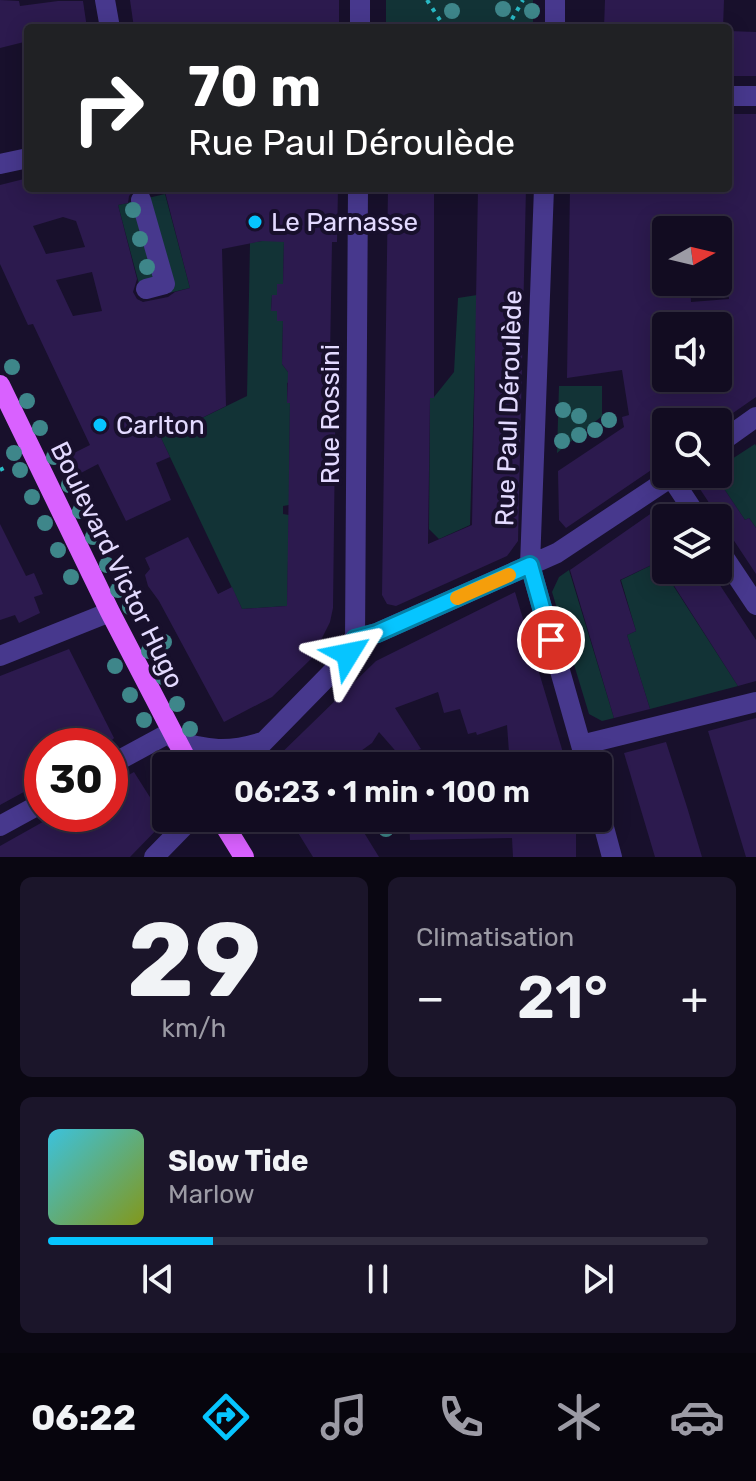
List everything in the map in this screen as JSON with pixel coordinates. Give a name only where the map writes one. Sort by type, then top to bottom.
[{"type":"main road","name":"Boulevard Victor Hugo","points":[[1,390],[182,752]]},
{"type":"main road","points":[[229,832],[244,857]]},
{"type":"street","points":[[105,0],[109,24]]},
{"type":"street","points":[[360,0],[360,24]]},
{"type":"street","points":[[555,0],[555,24]]},
{"type":"street","points":[[732,96],[756,96]]},
{"type":"street","points":[[0,164],[24,159]]},
{"type":"street","name":"Rue Rossini","points":[[355,639],[358,192]]},
{"type":"street","name":"Rue Paul Déroulède","points":[[544,192],[530,565],[583,752]]},
{"type":"street","points":[[141,200],[165,284],[146,289]]},
{"type":"street","points":[[732,434],[756,417]]},
{"type":"street","points":[[255,752],[336,668],[355,639],[377,633],[557,553],[656,488]]},
{"type":"street","points":[[732,569],[756,605]]},
{"type":"street","points":[[0,656],[110,612]]},
{"type":"street","points":[[581,745],[756,702]]},
{"type":"street","points":[[128,757],[173,736],[194,747],[226,750],[266,741]]},
{"type":"street","points":[[0,826],[24,813]]},
{"type":"street","points":[[154,857],[178,832]]},
{"type":"street","points":[[605,832],[612,857]]},
{"type":"path","points":[[427,0],[442,24]]},
{"type":"path","points":[[509,24],[523,0]]},
{"type":"green space","points":[[386,0],[533,0],[533,24],[386,24]]},
{"type":"green space","points":[[165,194],[190,288],[143,299],[118,205]]},
{"type":"green space","points":[[284,241],[283,284],[277,284],[277,295],[272,295],[271,310],[277,311],[277,321],[283,321],[282,364],[291,376],[287,383],[287,402],[290,403],[289,505],[283,506],[283,514],[289,515],[287,606],[242,609],[161,438],[247,396],[250,243]]},
{"type":"green space","points":[[477,295],[470,525],[439,539],[429,529],[430,398],[454,372],[458,298]]},
{"type":"green space","points":[[559,386],[602,386],[602,416],[557,453]]},
{"type":"green space","points":[[755,444],[756,528],[749,518],[745,520],[723,488],[732,488],[732,459]]},
{"type":"green space","points":[[652,565],[652,584],[672,584],[738,686],[650,709],[627,635],[636,631],[621,580]]},
{"type":"green space","points":[[569,570],[614,718],[602,721],[589,714],[552,592],[559,577]]},
{"type":"building","points":[[0,0],[19,1],[20,6],[83,1],[86,24],[24,24],[24,42],[0,48]]},
{"type":"building","points":[[130,0],[339,0],[339,24],[133,24]]},
{"type":"building","points":[[605,0],[724,0],[723,24],[604,24]]},
{"type":"building","points":[[732,31],[756,32],[756,76],[732,76]]},
{"type":"building","points":[[732,114],[756,114],[756,397],[732,414],[732,408],[652,408],[652,470],[566,528],[559,520],[558,471],[624,427],[622,417],[629,415],[622,370],[567,378],[570,192],[732,192]]},
{"type":"building","points":[[24,179],[24,192],[132,192],[128,203],[118,205],[137,279],[133,292],[143,302],[190,288],[165,192],[338,192],[337,242],[332,242],[330,357],[336,358],[333,608],[330,622],[312,658],[272,697],[224,722],[148,586],[145,575],[150,569],[145,558],[188,537],[218,594],[232,587],[242,609],[287,606],[290,403],[287,403],[288,372],[282,364],[283,321],[277,321],[277,311],[271,311],[272,295],[277,295],[277,284],[283,284],[284,242],[262,241],[222,249],[226,406],[161,438],[170,457],[156,463],[171,500],[126,521],[98,464],[79,474],[70,455],[90,445],[33,324],[28,325],[0,264],[0,185]],"holes":[[[63,217],[76,221],[85,247],[46,254],[33,226]],[[92,272],[102,311],[73,316],[56,280]]]},
{"type":"building","points":[[388,192],[434,192],[434,398],[430,398],[428,544],[472,525],[478,192],[526,192],[518,541],[507,556],[396,606],[387,604],[382,595]]},
{"type":"building","points":[[699,488],[723,488],[745,520],[749,518],[756,528],[756,574],[732,538],[732,504],[710,504]]},
{"type":"building","points":[[652,513],[652,565],[620,580],[636,631],[627,635],[650,709],[614,718],[570,570]]},
{"type":"building","points":[[0,524],[26,576],[34,573],[43,594],[34,597],[40,613],[19,623],[15,615],[0,620]]},
{"type":"building","points":[[673,584],[719,584],[756,640],[756,681],[738,686]]},
{"type":"building","points":[[515,592],[563,752],[509,752],[507,725],[477,735],[476,732],[468,734],[460,709],[444,713],[438,692],[395,708],[421,749],[396,752],[379,732],[372,743],[359,752],[282,752],[376,661]]},
{"type":"building","points":[[69,649],[109,728],[24,728],[24,792],[0,805],[0,676]]},
{"type":"building","points":[[756,718],[756,857],[746,857],[708,731]]},
{"type":"building","points":[[666,742],[702,857],[655,857],[624,753]]},
{"type":"building","points":[[134,772],[152,800],[154,832],[130,857],[0,857],[0,846],[25,832],[128,832],[128,775]]},
{"type":"building","points":[[298,832],[364,832],[379,857],[313,857]]},
{"type":"building","points":[[410,832],[576,832],[576,857],[513,857],[512,838],[410,840]]},
{"type":"slow traffic","points":[[457,598],[509,575]]},
{"type":"place","name":"Le Parnasse","points":[[255,222]]},
{"type":"place","name":"Carlton","points":[[100,425]]},
{"type":"route","points":[[348,654],[355,639],[377,633],[530,565],[551,640]]}]
